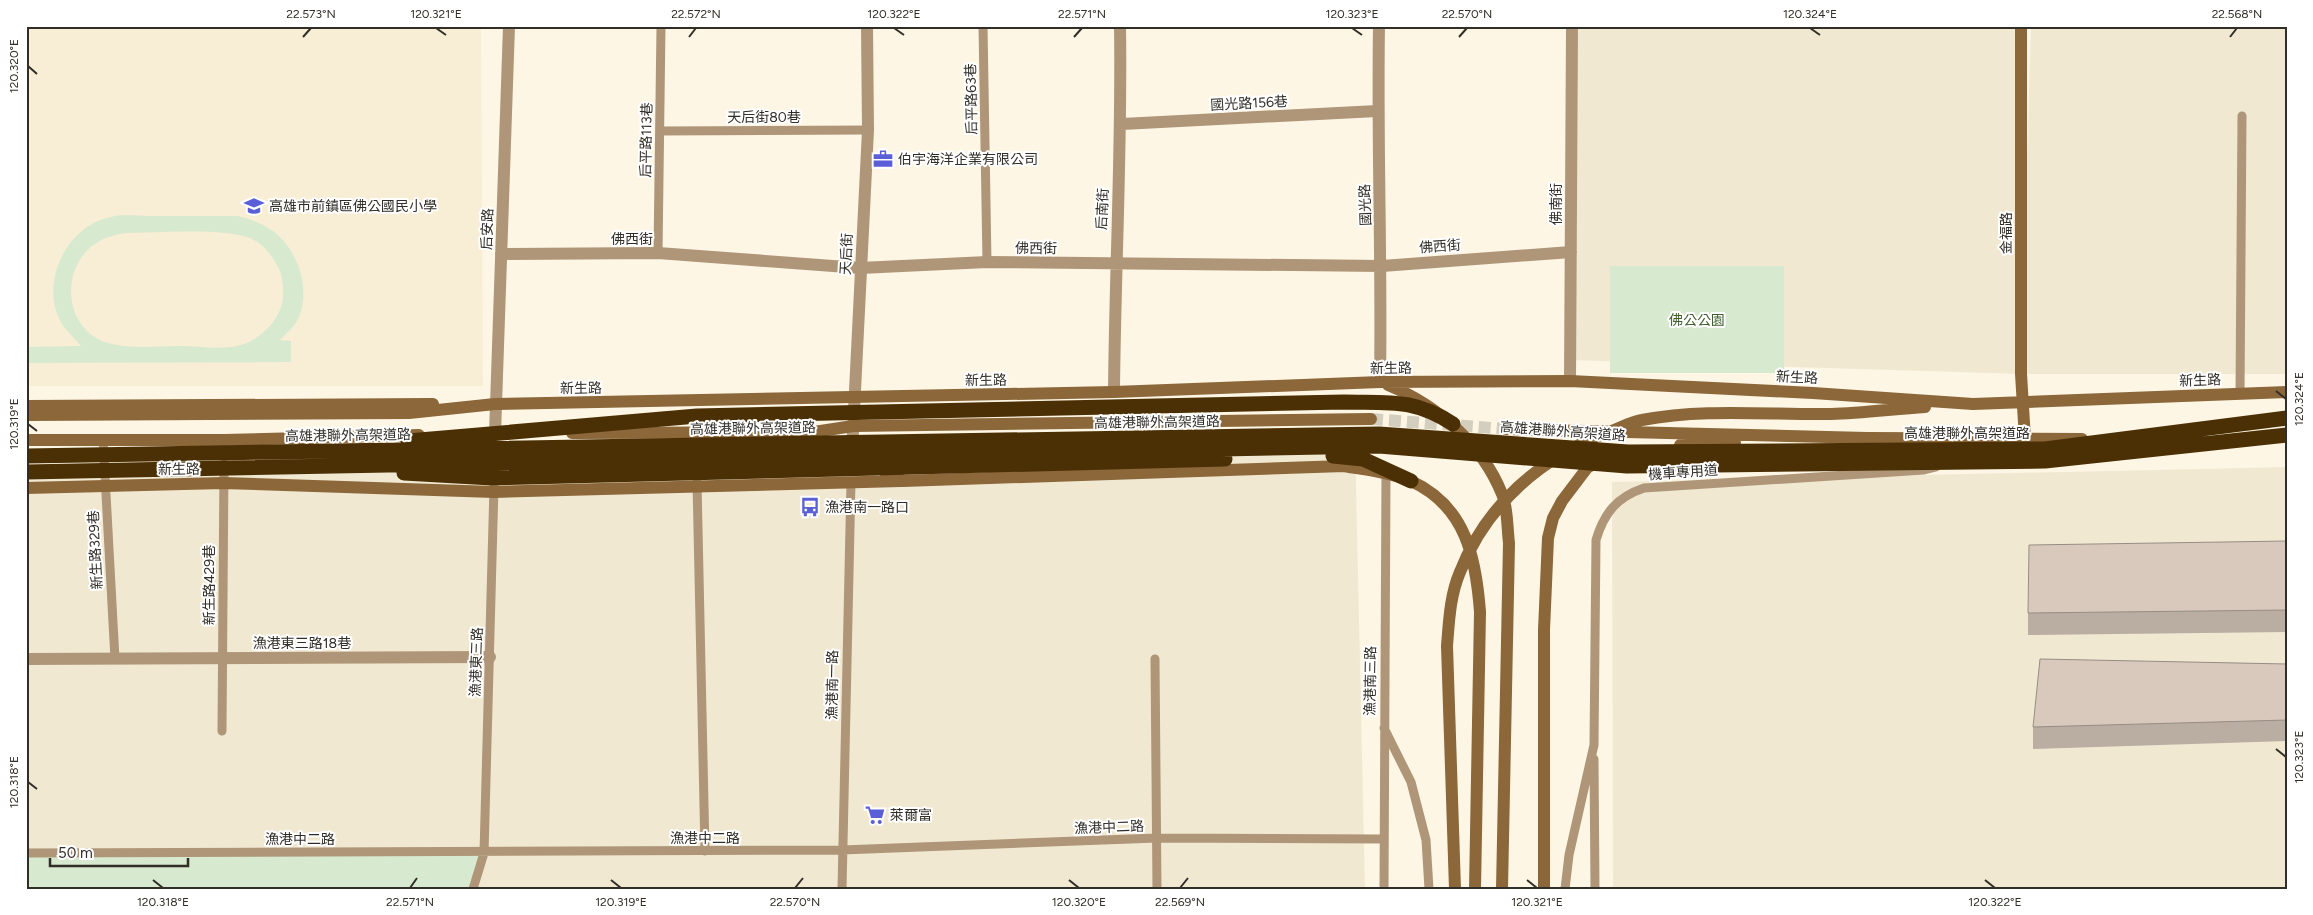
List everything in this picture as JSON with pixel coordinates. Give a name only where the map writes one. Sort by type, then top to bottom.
[{"type":"highway","points":[[277,460],[697,416],[1344,402],[1414,405],[1427,409],[1453,424]]},
{"type":"highway","name":"高雄港聯外高架道路","points":[[26,472],[277,460],[1379,434],[1628,452],[2045,449],[2287,418]]},
{"type":"highway","name":"高雄港聯外高架道路","points":[[26,456],[277,460],[1379,446],[1627,466],[2045,461],[2287,437]]},
{"type":"highway","points":[[277,460],[492,478],[1345,456],[1363,460],[1411,482]]},
{"type":"street","name":"后安路","points":[[495,434],[509,26]]},
{"type":"street","name":"天后街","points":[[851,482],[868,130],[867,26]]},
{"type":"street","name":"后南街","points":[[1114,392],[1115,264],[1122,124],[1120,26]]},
{"type":"street","name":"國光路","points":[[1379,26],[1378,111],[1382,266],[1380,382]]},
{"type":"street","name":"佛南街","points":[[1570,382],[1572,26]]},
{"type":"street","name":"金福路","points":[[2021,26],[2022,400],[2024,439]]},
{"type":"street","name":"國光路156巷","points":[[1122,124],[1378,111]]},
{"type":"street","name":"佛西街","points":[[501,254],[658,253],[860,268],[987,262],[1382,266],[1571,252]]},
{"type":"street","name":"新生路","points":[[26,406],[495,404],[1114,392],[1380,382],[1570,382],[1813,393],[1973,404],[2022,400],[2287,392]]},
{"type":"street","points":[[1380,382],[1406,393],[1453,424],[1487,464],[1503,496],[1509,543],[1502,889]]},
{"type":"street","name":"新生路","points":[[26,415],[409,413],[495,404]]},
{"type":"street","points":[[1455,889],[1447,646],[1450,607],[1460,572],[1477,536],[1498,506],[1518,486],[1547,463],[1581,443],[1639,420],[1678,414],[1832,414],[1973,404]]},
{"type":"street","name":"新生路","points":[[26,440],[224,440],[495,434],[814,432],[853,426],[1371,419]]},
{"type":"street","points":[[1506,430],[1867,438],[2287,437]]},
{"type":"street","name":"新生路","points":[[814,432],[903,481]]},
{"type":"street","points":[[1544,889],[1544,630],[1548,538],[1553,518],[1573,483],[1587,468],[1605,455],[1644,446],[1867,438]]},
{"type":"street","name":"新生路","points":[[26,488],[224,483],[494,492],[903,481],[1344,466],[1386,473],[1411,482],[1434,495],[1451,512],[1465,534],[1477,573],[1480,612],[1475,889]]},
{"type":"street","name":"漁港東三路18巷","points":[[26,659],[490,657]]},
{"type":"lane","name":"后平路113巷","points":[[658,253],[661,26]]},
{"type":"lane","name":"后平路63巷","points":[[983,26],[987,262]]},
{"type":"lane","points":[[2240,393],[2242,116]]},
{"type":"lane","name":"天后街80巷","points":[[660,131],[868,130]]},
{"type":"lane","points":[[697,432],[705,851]]},
{"type":"lane","name":"漁港東三路","points":[[472,889],[484,853],[495,434]]},
{"type":"lane","name":"新生路329巷","points":[[103,439],[115,659]]},
{"type":"lane","name":"機車專用道","points":[[1566,889],[1569,855],[1594,744],[1596,545],[1599,529],[1608,512],[1622,498],[1644,488],[1924,470],[2024,439]]},
{"type":"lane","name":"新生路429巷","points":[[222,731],[224,440]]},
{"type":"lane","name":"漁港南三路","points":[[1384,889],[1383,726],[1386,473]]},
{"type":"lane","name":"漁港南一路","points":[[842,889],[851,482]]},
{"type":"lane","points":[[1155,659],[1157,889]]},
{"type":"lane","points":[[1383,726],[1411,782],[1426,840],[1429,889]]},
{"type":"lane","points":[[1594,744],[1595,889]]},
{"type":"lane","name":"漁港中二路","points":[[26,854],[842,850],[1157,838],[1384,839]]},
{"type":"shaded area","name":"高雄市前鎮區佛公國民小學","points":[[26,26],[481,26],[483,386],[26,386]]},
{"type":"shaded area","points":[[1574,26],[2018,26],[2021,354],[2031,26],[2287,26],[2287,374],[2021,374],[1572,360]]},
{"type":"shaded area","points":[[1355,440],[1365,889],[26,889],[26,466]]},
{"type":"shaded area","points":[[2287,467],[2287,889],[1613,889],[1612,482]]},
{"type":"green space","points":[[120,216],[238,216],[256,222],[273,231],[289,248],[300,269],[303,293],[299,317],[280,340],[291,341],[291,362],[26,363],[26,347],[81,346],[60,321],[54,301],[54,285],[63,255],[83,230],[96,222]],"holes":[[[211,232],[228,233],[254,240],[266,249],[280,271],[283,286],[281,308],[269,327],[255,339],[237,346],[212,348],[180,346],[146,347],[112,344],[100,340],[89,333],[81,324],[76,314],[72,303],[72,279],[80,259],[90,247],[110,236],[126,233]]]},
{"type":"green space","name":"佛公公園","points":[[1610,266],[1784,266],[1784,373],[1610,373]]},
{"type":"green space","points":[[26,853],[484,853],[473,889],[26,889]]},
{"type":"building","points":[[2287,541],[2287,610],[2028,613],[2029,545]]},
{"type":"building","points":[[2040,659],[2287,664],[2287,720],[2033,727]]},
{"type":"tunnel","points":[[1371,419],[1506,429]]},
{"type":"place","name":"伯宇海洋企業有限公司","points":[[883,159]]},
{"type":"place","name":"高雄市前鎮區佛公國民小學","points":[[254,206]]},
{"type":"place","name":"漁港南一路口","points":[[810,507]]},
{"type":"place","name":"萊爾富","points":[[875,815]]}]
